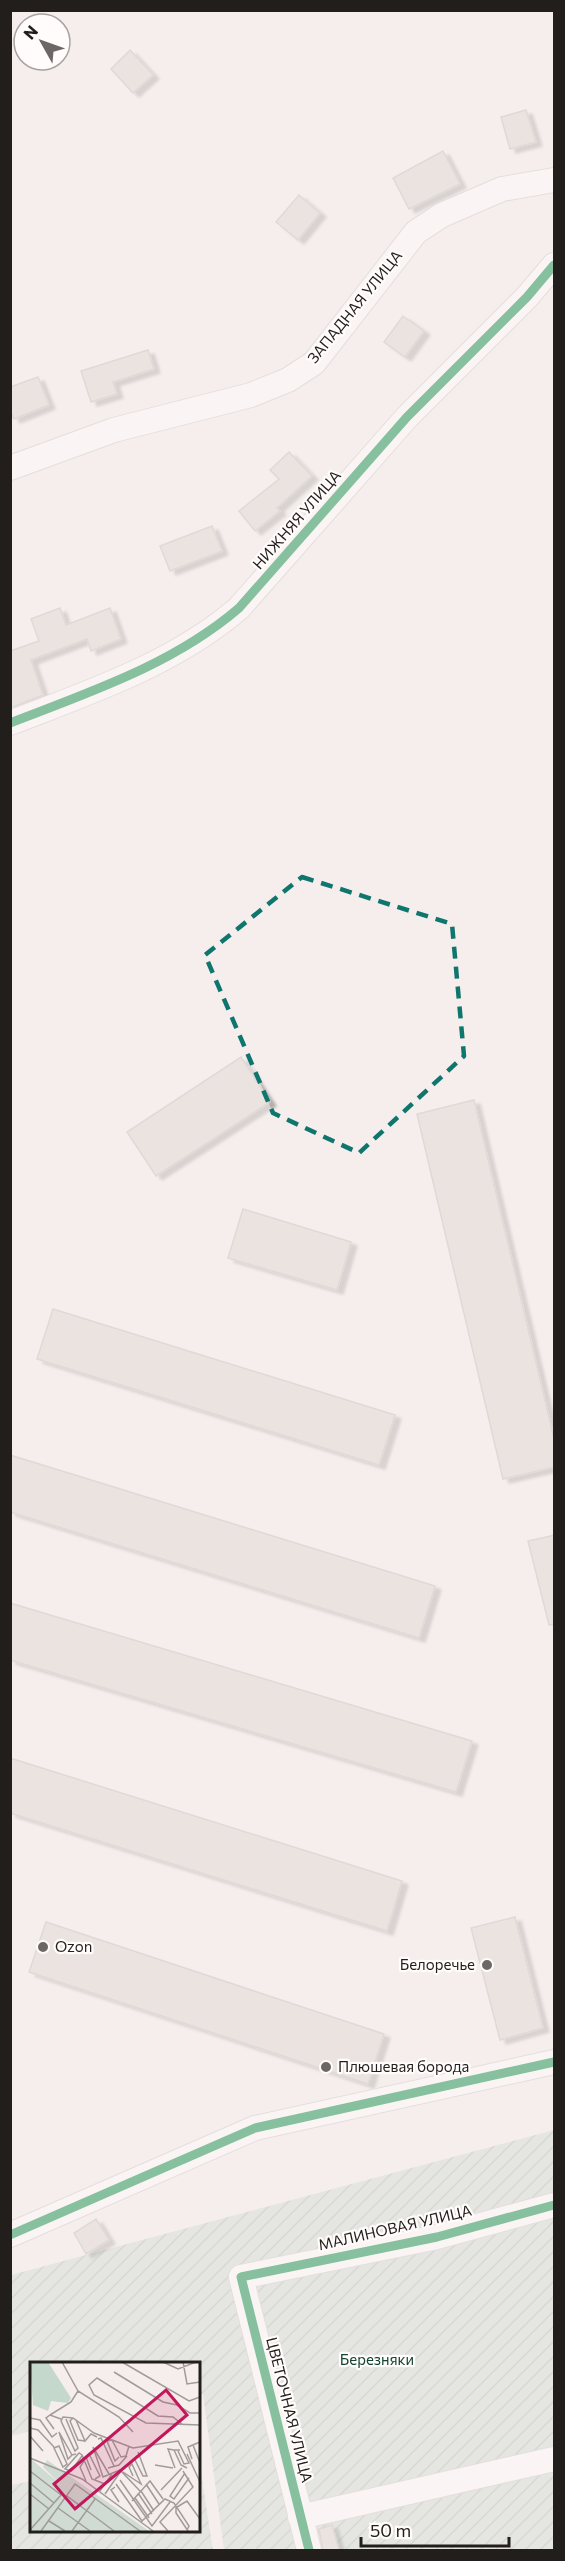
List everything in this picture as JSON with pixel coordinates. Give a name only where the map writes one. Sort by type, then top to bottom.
[{"type":"street","name":"ЗАПАДНАЯ УЛИЦА","points":[[10,468],[114,430],[251,395],[288,380],[314,363],[416,232],[442,215],[502,189],[555,180]]},
{"type":"street","name":"НИЖНЯЯ УЛИЦА","points":[[10,723],[122,680],[211,633],[239,608],[407,417],[527,297],[555,265]]},
{"type":"street","points":[[10,2235],[255,2128],[555,2062]]},
{"type":"street","name":"МАЛИНОВАЯ УЛИЦА","points":[[241,2277],[436,2237],[555,2205]]},
{"type":"street","name":"ЦВЕТОЧНАЯ УЛИЦА","points":[[241,2277],[309,2550]]},
{"type":"street","points":[[300,2517],[555,2459]]},
{"type":"highlighted area","points":[[302,877],[452,924],[464,1056],[359,1153],[273,1113],[205,955]]},
{"type":"green space","name":"Березняки","points":[[554,2130],[554,2550],[224,2550],[203,2394],[200,2395],[200,2362],[30,2362],[30,2431],[11,2436],[11,2275]]},
{"type":"green space","points":[[200,2466],[213,2550],[11,2550],[11,2485],[30,2481],[30,2531],[200,2531]]},
{"type":"building","points":[[130,50],[153,75],[133,93],[111,69]]},
{"type":"building","points":[[526,110],[536,142],[510,149],[501,117]]},
{"type":"building","points":[[443,151],[460,184],[409,209],[393,178]]},
{"type":"building","points":[[299,195],[320,213],[298,240],[276,222]]},
{"type":"building","points":[[403,316],[424,331],[405,357],[384,342]]},
{"type":"building","points":[[148,350],[154,369],[113,382],[117,394],[91,402],[81,371]]},
{"type":"building","points":[[38,377],[49,405],[14,419],[10,410],[10,387]]},
{"type":"building","points":[[289,452],[312,476],[277,508],[280,511],[255,531],[239,511],[279,479],[270,470]]},
{"type":"building","points":[[212,526],[222,551],[170,571],[160,546]]},
{"type":"building","points":[[60,608],[66,625],[110,608],[121,639],[91,651],[87,639],[31,660],[43,695],[10,708],[10,651],[39,641],[31,619]]},
{"type":"building","points":[[241,1057],[270,1102],[156,1176],[127,1132]]},
{"type":"building","points":[[474,1100],[555,1443],[555,1467],[503,1479],[417,1114]]},
{"type":"building","points":[[243,1209],[351,1242],[337,1290],[228,1258]]},
{"type":"building","points":[[53,1309],[395,1415],[379,1465],[37,1359]]},
{"type":"building","points":[[10,1455],[435,1586],[419,1638],[10,1512]]},
{"type":"building","points":[[555,1535],[555,1624],[549,1625],[528,1541]]},
{"type":"building","points":[[10,1603],[472,1741],[456,1792],[10,1660]]},
{"type":"building","points":[[10,1758],[402,1881],[387,1931],[10,1813]]},
{"type":"building","points":[[515,1917],[543,2028],[500,2040],[471,1928]]},
{"type":"building","points":[[46,1922],[384,2034],[368,2084],[29,1972]]},
{"type":"building","points":[[96,2219],[109,2240],[86,2254],[74,2233]]},
{"type":"building","points":[[332,2525],[339,2550],[323,2550],[319,2529]]},
{"type":"cycle path","points":[[10,723],[100,688],[159,661],[214,628],[239,608],[407,417],[527,297],[554,265]]},
{"type":"cycle path","points":[[10,2235],[255,2128],[554,2062]]},
{"type":"cycle path","points":[[309,2550],[241,2277],[437,2237],[554,2205]]},
{"type":"place","name":"Ozon","points":[[43,1947]]},
{"type":"place","name":"Белоречье","points":[[487,1965]]},
{"type":"place","name":"Плюшевая борода","points":[[326,2067]]}]
